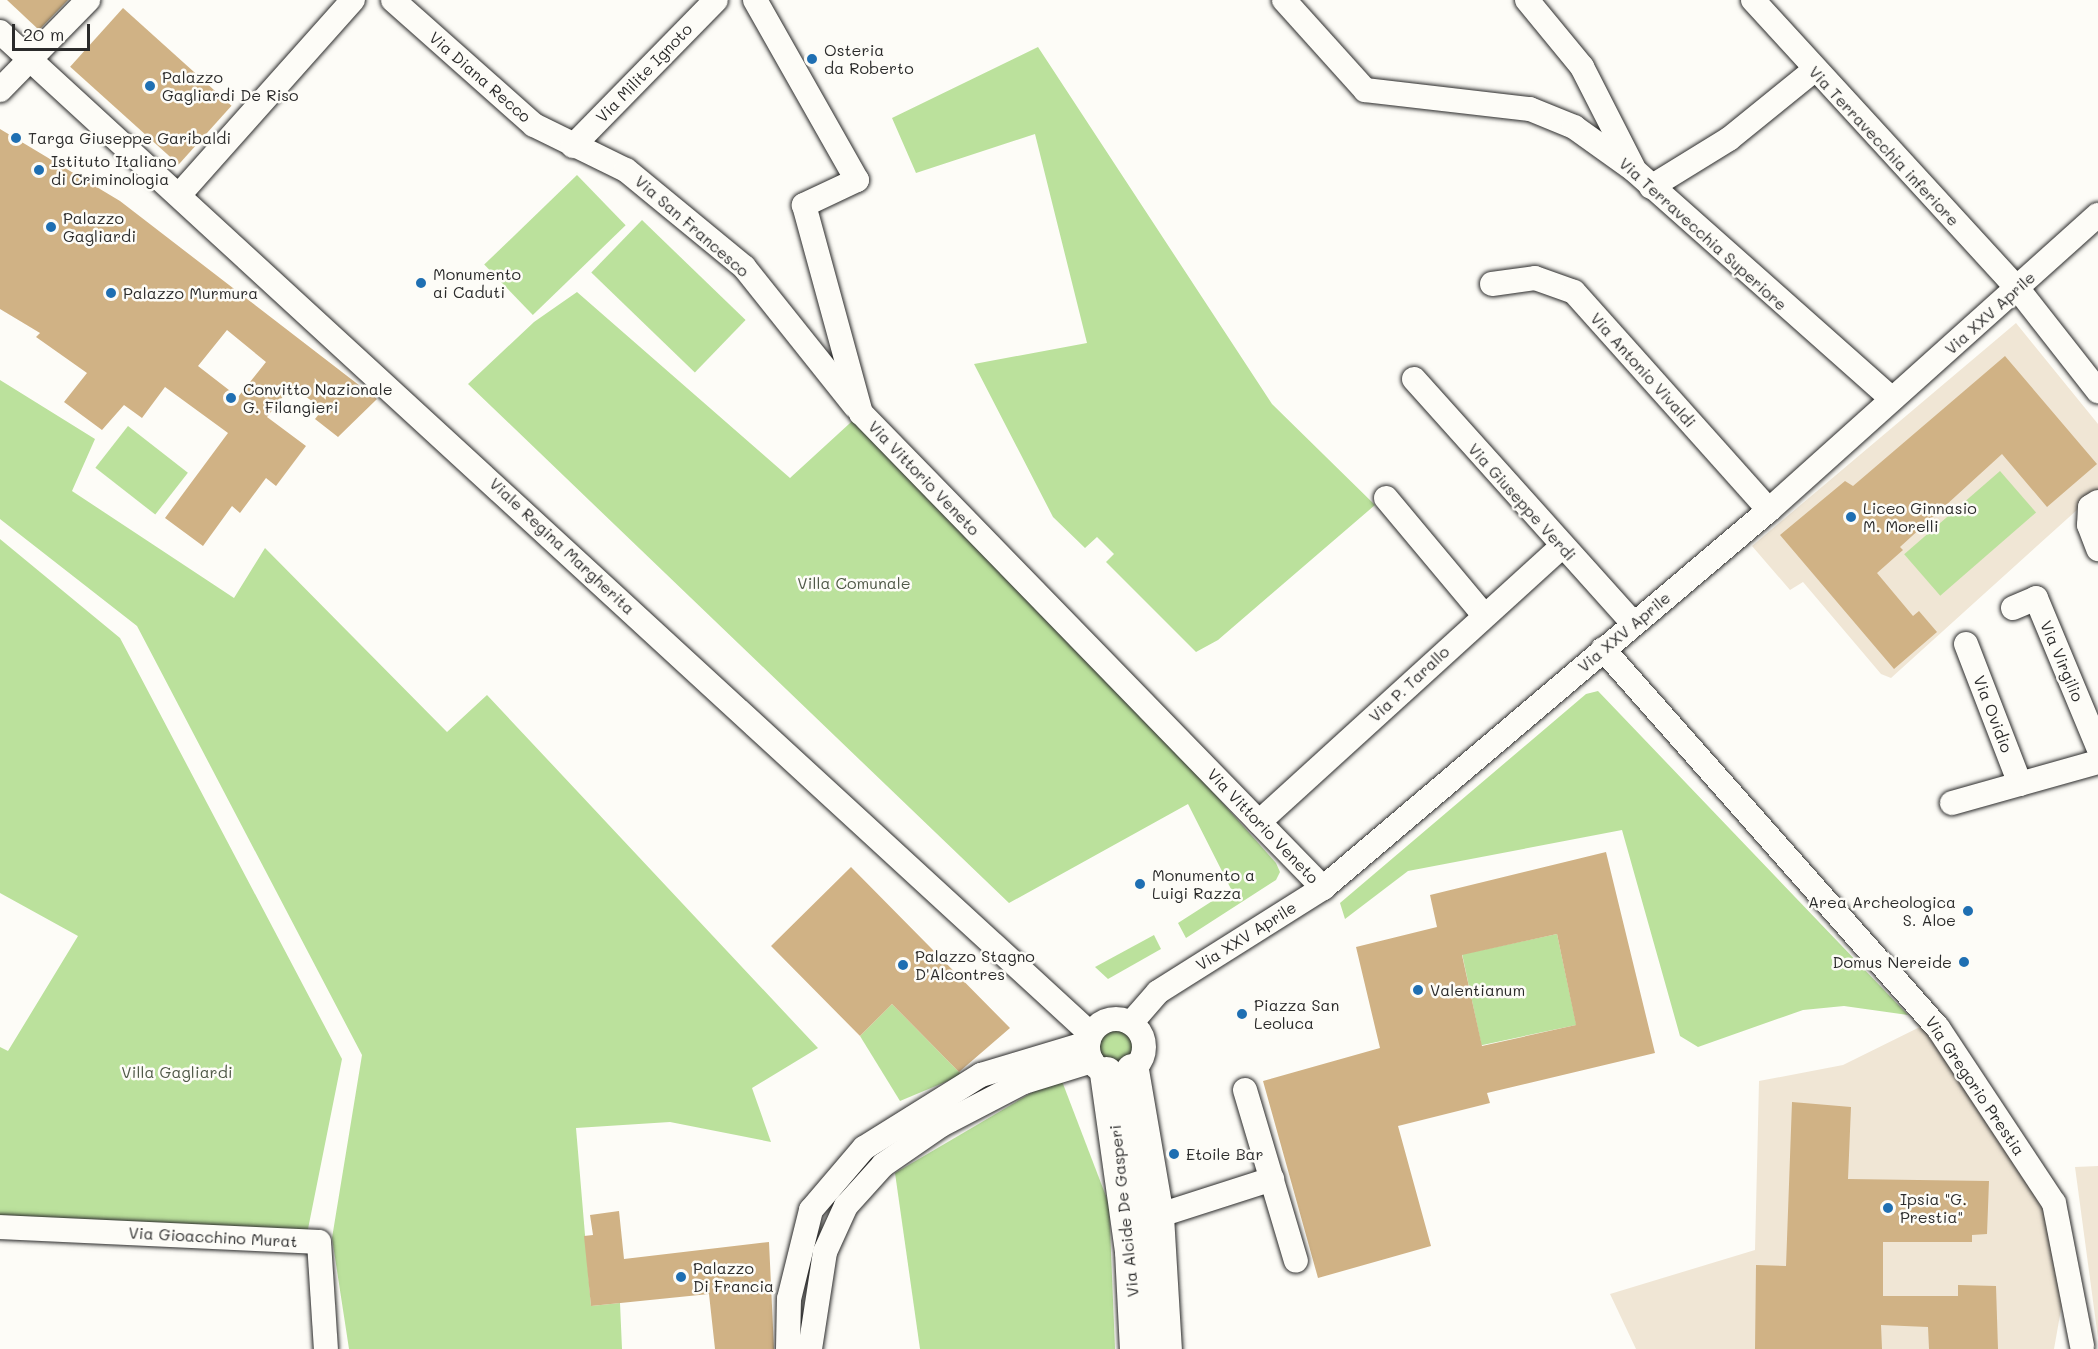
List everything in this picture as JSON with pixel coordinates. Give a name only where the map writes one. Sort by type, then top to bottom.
[{"type":"main road","points":[[1102,1056],[1157,1216],[1165,1349]]},
{"type":"main road","name":"Via Alcide De Gasperi","points":[[1102,1056],[1131,1251],[1136,1349]]},
{"type":"street","points":[[0,90],[88,0]]},
{"type":"street","points":[[180,194],[353,0]]},
{"type":"street","name":"Via Diana Recco","points":[[393,0],[534,125],[573,146]]},
{"type":"street","name":"Via Milite Ignoto","points":[[573,146],[716,0]]},
{"type":"street","name":"Via Vittorio Veneto","points":[[755,0],[857,180],[804,205],[861,414],[1323,888]]},
{"type":"street","name":"Via Terravecchia Superiore","points":[[1284,0],[1365,90],[1530,109],[1574,127],[1634,170],[1892,399]]},
{"type":"street","points":[[1527,0],[1582,66],[1634,170]]},
{"type":"street","name":"Via Terravecchia inferiore","points":[[1752,0],[1814,71],[2018,289],[2098,391]]},
{"type":"street","name":"Viale Regina Margherita","points":[[0,32],[32,58],[180,194],[1102,1056]]},
{"type":"street","points":[[1651,187],[1729,139],[1814,71]]},
{"type":"street","name":"Via San Francesco","points":[[573,146],[626,170],[744,267],[861,414]]},
{"type":"street","name":"Via XXV Aprile","points":[[1131,1023],[1158,992],[1323,888],[1769,510],[2098,215]]},
{"type":"street","name":"Via Antonio Vivaldi","points":[[1492,284],[1535,278],[1574,292],[1769,510]]},
{"type":"street","name":"Via Giuseppe Verdi","points":[[1414,379],[1561,547],[1633,623]]},
{"type":"street","points":[[1386,498],[1484,615]]},
{"type":"street","points":[[2098,502],[2090,507],[2089,525],[2098,549]]},
{"type":"street","name":"Via P. Tarallo","points":[[1259,822],[1561,547]]},
{"type":"street","name":"Via Virgilio","points":[[2013,608],[2036,598],[2098,747]]},
{"type":"street","name":"Via Ovidio","points":[[1966,644],[2020,784]]},
{"type":"street","name":"Via Gregorio Prestia","points":[[1603,649],[1938,1028],[2054,1203],[2082,1346]]},
{"type":"street","points":[[1952,803],[2098,762]]},
{"type":"street","points":[[788,1349],[789,1299],[811,1210],[856,1156],[981,1075],[1102,1056],[1144,1046],[1131,1023],[1104,1021],[1102,1056]]},
{"type":"street","points":[[810,1349],[825,1252],[846,1206],[883,1165],[941,1125],[1024,1082],[1102,1056]]},
{"type":"street","points":[[1245,1090],[1296,1261]]},
{"type":"street","points":[[1157,1216],[1272,1179]]},
{"type":"street","name":"Via Gioacchino Murat","points":[[0,1227],[319,1242],[326,1349]]},
{"type":"shaded area","points":[[2016,323],[2098,424],[2098,491],[1891,678],[1881,674],[1803,582],[1790,590],[1752,546]]},
{"type":"shaded area","points":[[1932,1021],[2054,1203],[2068,1270],[2054,1349],[1636,1349],[1610,1294],[1755,1250],[1759,1081],[1843,1065]]},
{"type":"shaded area","points":[[2098,1166],[2098,1338],[2075,1167]]},
{"type":"green space","points":[[1038,47],[1272,404],[1375,505],[1218,640],[1196,652],[1106,562],[1114,554],[1097,537],[1085,548],[1053,517],[974,364],[1087,343],[1035,134],[916,173],[892,118]]},
{"type":"green space","points":[[577,175],[626,225],[533,315],[484,265]]},
{"type":"green space","points":[[642,220],[746,320],[695,373],[591,273]]},
{"type":"green space","name":"Villa Comunale","points":[[577,292],[790,478],[861,413],[1276,863],[1280,872],[1276,880],[1186,938],[1178,923],[1231,889],[1188,804],[1009,903],[468,384],[534,322]]},
{"type":"green space","points":[[0,380],[95,439],[72,491],[234,598],[265,548],[447,732],[487,695],[818,1048],[752,1088],[771,1142],[670,1122],[576,1128],[591,1306],[620,1303],[622,1349],[349,1349],[332,1238],[362,1055],[137,626],[0,519]]},
{"type":"green space","points":[[128,426],[188,473],[155,515],[95,468]]},
{"type":"green space","points":[[2000,471],[2036,513],[1940,596],[1904,554]]},
{"type":"green space","name":"Villa Gagliardi","points":[[0,539],[120,638],[342,1059],[307,1234],[0,1215],[0,1047],[8,1051],[78,936],[0,893]]},
{"type":"green space","points":[[1598,691],[1908,1015],[1844,1006],[1803,1010],[1698,1047],[1680,1036],[1622,830],[1408,871],[1345,919],[1340,903],[1586,694]]},
{"type":"green space","points":[[1557,934],[1576,1025],[1481,1045],[1462,954]]},
{"type":"green space","points":[[1154,935],[1161,949],[1108,979],[1095,967]]},
{"type":"green space","points":[[892,1004],[962,1075],[900,1101],[860,1036]]},
{"type":"green space","points":[[1123,1020],[1138,1029],[1143,1055],[1138,1064],[1098,1068],[1091,1034],[1105,1021]]},
{"type":"green space","points":[[1060,1076],[1109,1204],[1115,1349],[920,1349],[895,1173]]},
{"type":"building","points":[[7,0],[68,0],[39,30]]},
{"type":"building","name":"Palazzo Gagliardi De Riso","points":[[123,8],[231,106],[179,164],[70,67]]},
{"type":"building","points":[[0,129],[120,201],[377,399],[338,437],[315,419],[323,409],[291,386],[267,417],[306,446],[276,486],[266,478],[240,513],[232,506],[203,546],[165,518],[228,433],[165,387],[142,418],[124,405],[102,430],[64,402],[87,373],[36,337],[40,333],[0,309]],"holes":[[[227,330],[266,362],[238,397],[198,366]]]},
{"type":"building","name":"Liceo Ginnasio M. Morelli","points":[[2005,356],[2097,464],[2047,507],[2002,454],[1900,547],[1903,550],[1877,573],[1913,616],[1919,611],[1937,632],[1894,669],[1780,535],[1845,481],[1853,486]]},
{"type":"building","name":"Valentianum","points":[[1606,852],[1655,1053],[1487,1093],[1490,1103],[1398,1126],[1431,1246],[1318,1278],[1263,1081],[1380,1048],[1356,947],[1437,927],[1430,895]],"holes":[[[1557,934],[1576,1025],[1482,1046],[1462,955]]]},
{"type":"building","name":"Palazzo Stagno D'Alcontres","points":[[851,867],[1010,1028],[959,1072],[892,1004],[860,1036],[771,946]]},
{"type":"building","name":"Ipsia \"G. Prestia\"","points":[[1792,1102],[1851,1107],[1848,1179],[1989,1181],[1987,1234],[1972,1235],[1972,1242],[1883,1242],[1883,1296],[1958,1296],[1958,1285],[1996,1286],[1998,1349],[1929,1349],[1928,1327],[1881,1325],[1882,1349],[1755,1349],[1756,1265],[1786,1266]]},
{"type":"building","name":"Palazzo Di Francia","points":[[619,1211],[624,1259],[769,1242],[774,1349],[715,1349],[709,1294],[591,1306],[584,1236],[593,1235],[590,1215]]},
{"type":"place","name":"Osteria da Roberto","points":[[812,59]]},
{"type":"place","name":"Palazzo Gagliardi De Riso","points":[[150,86]]},
{"type":"place","name":"Targa Giuseppe Garibaldi","points":[[16,138]]},
{"type":"place","name":"Istituto Italiano di Criminologia","points":[[39,170]]},
{"type":"place","name":"Palazzo Gagliardi","points":[[51,227]]},
{"type":"place","name":"Monumento ai Caduti","points":[[421,283]]},
{"type":"place","name":"Palazzo Murmura","points":[[111,293]]},
{"type":"place","name":"Convitto Nazionale G. Filangieri","points":[[231,398]]},
{"type":"place","name":"Liceo Ginnasio M. Morelli","points":[[1851,517]]},
{"type":"place","name":"Monumento a Luigi Razza","points":[[1140,884]]},
{"type":"place","name":"Area Archeologica S. Aloe","points":[[1968,911]]},
{"type":"place","name":"Domus Nereide","points":[[1964,962]]},
{"type":"place","name":"Palazzo Stagno D'Alcontres","points":[[903,965]]},
{"type":"place","name":"Valentianum","points":[[1418,990]]},
{"type":"place","name":"Piazza San Leoluca","points":[[1242,1014]]},
{"type":"place","name":"Etoile Bar","points":[[1174,1154]]},
{"type":"place","name":"Ipsia \"G. Prestia\"","points":[[1888,1208]]},
{"type":"place","name":"Palazzo Di Francia","points":[[681,1277]]}]
